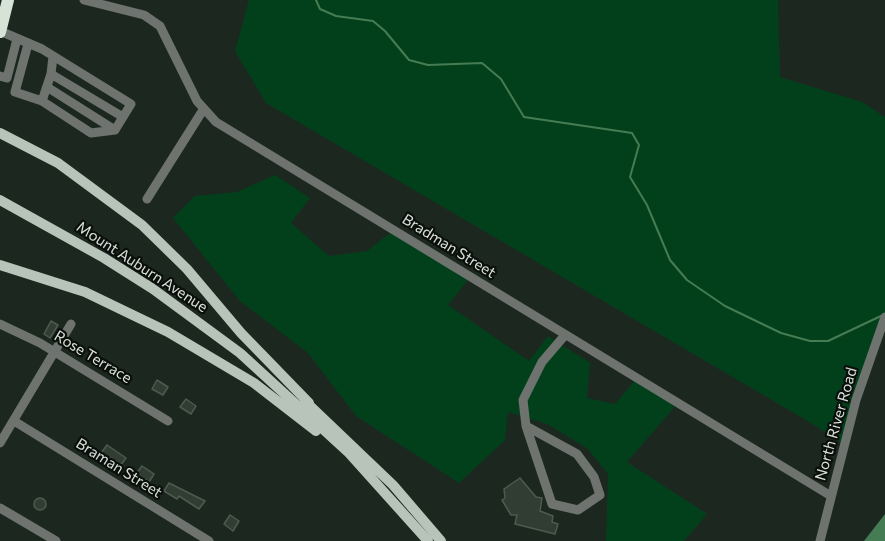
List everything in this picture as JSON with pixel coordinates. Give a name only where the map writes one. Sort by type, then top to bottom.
[{"type":"highway","points":[[0,32],[8,0]]},
{"type":"main road","points":[[0,133],[58,163],[142,225],[187,269],[241,333],[309,403]]},
{"type":"main road","name":"Mount Auburn Avenue","points":[[0,200],[71,237],[153,289],[260,370],[309,403],[393,485],[441,541]]},
{"type":"main road","points":[[0,266],[85,292],[196,348],[285,405],[376,482]]},
{"type":"main road","name":"Mount Auburn Avenue","points":[[260,370],[326,430],[428,541]]},
{"type":"street","name":"Bradman Street","points":[[84,0],[144,15],[160,26],[203,110],[223,127],[831,496]]},
{"type":"street","points":[[0,32],[53,56],[130,104],[115,130]]},
{"type":"street","points":[[23,43],[10,78],[15,92],[42,101],[91,133],[115,130]]},
{"type":"street","points":[[42,101],[51,74],[53,56]]},
{"type":"street","points":[[10,78],[19,61]]},
{"type":"street","points":[[51,74],[123,117]]},
{"type":"street","points":[[46,87],[115,130]]},
{"type":"street","points":[[147,199],[203,110]]},
{"type":"street","name":"North River Road","points":[[820,541],[855,400],[884,319]]},
{"type":"street","name":"Rose Terrace","points":[[0,324],[54,352],[168,421]]},
{"type":"street","points":[[0,443],[71,324]]},
{"type":"street","points":[[526,426],[578,454],[594,477],[600,495],[578,510],[552,504],[526,426],[523,400],[542,362],[565,335]]},
{"type":"street","name":"Braman Street","points":[[14,421],[208,541]]},
{"type":"street","points":[[0,508],[56,541]]},
{"type":"shaded area","points":[[249,0],[781,0],[778,1],[780,77],[862,102],[885,117],[885,322],[843,444],[266,103],[235,51]]},
{"type":"shaded area","points":[[275,175],[310,198],[291,223],[329,256],[367,251],[394,230],[470,277],[448,305],[529,361],[548,336],[590,363],[587,398],[615,404],[637,378],[678,403],[627,462],[707,514],[684,541],[606,541],[608,474],[588,449],[547,424],[508,412],[505,440],[459,483],[356,416],[308,353],[240,301],[173,218],[195,196],[237,192]]},
{"type":"shaded area","points":[[885,514],[885,541],[864,541]]},
{"type":"building","points":[[51,321],[58,325],[50,338],[44,334]]},
{"type":"building","points":[[157,380],[168,387],[163,395],[152,389]]},
{"type":"building","points":[[186,399],[196,406],[191,414],[180,407]]},
{"type":"building","points":[[107,445],[126,458],[120,466],[110,458],[104,462],[98,457]]},
{"type":"building","points":[[142,466],[154,474],[149,482],[136,474]]},
{"type":"building","points":[[520,478],[536,497],[542,498],[540,511],[553,516],[552,522],[558,524],[555,534],[515,524],[517,515],[511,515],[502,500],[505,498],[504,489]]},
{"type":"building","points":[[169,483],[205,501],[199,509],[179,496],[177,499],[164,491]]},
{"type":"building","points":[[42,498],[46,504],[42,510],[38,510],[34,502]]},
{"type":"building","points":[[230,515],[239,521],[233,531],[224,524]]},
{"type":"waterway","points":[[316,0],[320,9],[336,16],[373,21],[385,31],[409,60],[428,65],[482,63],[501,79],[524,117],[632,133],[639,145],[630,177],[647,205],[670,260],[687,280],[725,306],[781,333],[810,341],[828,341],[883,315]]}]
